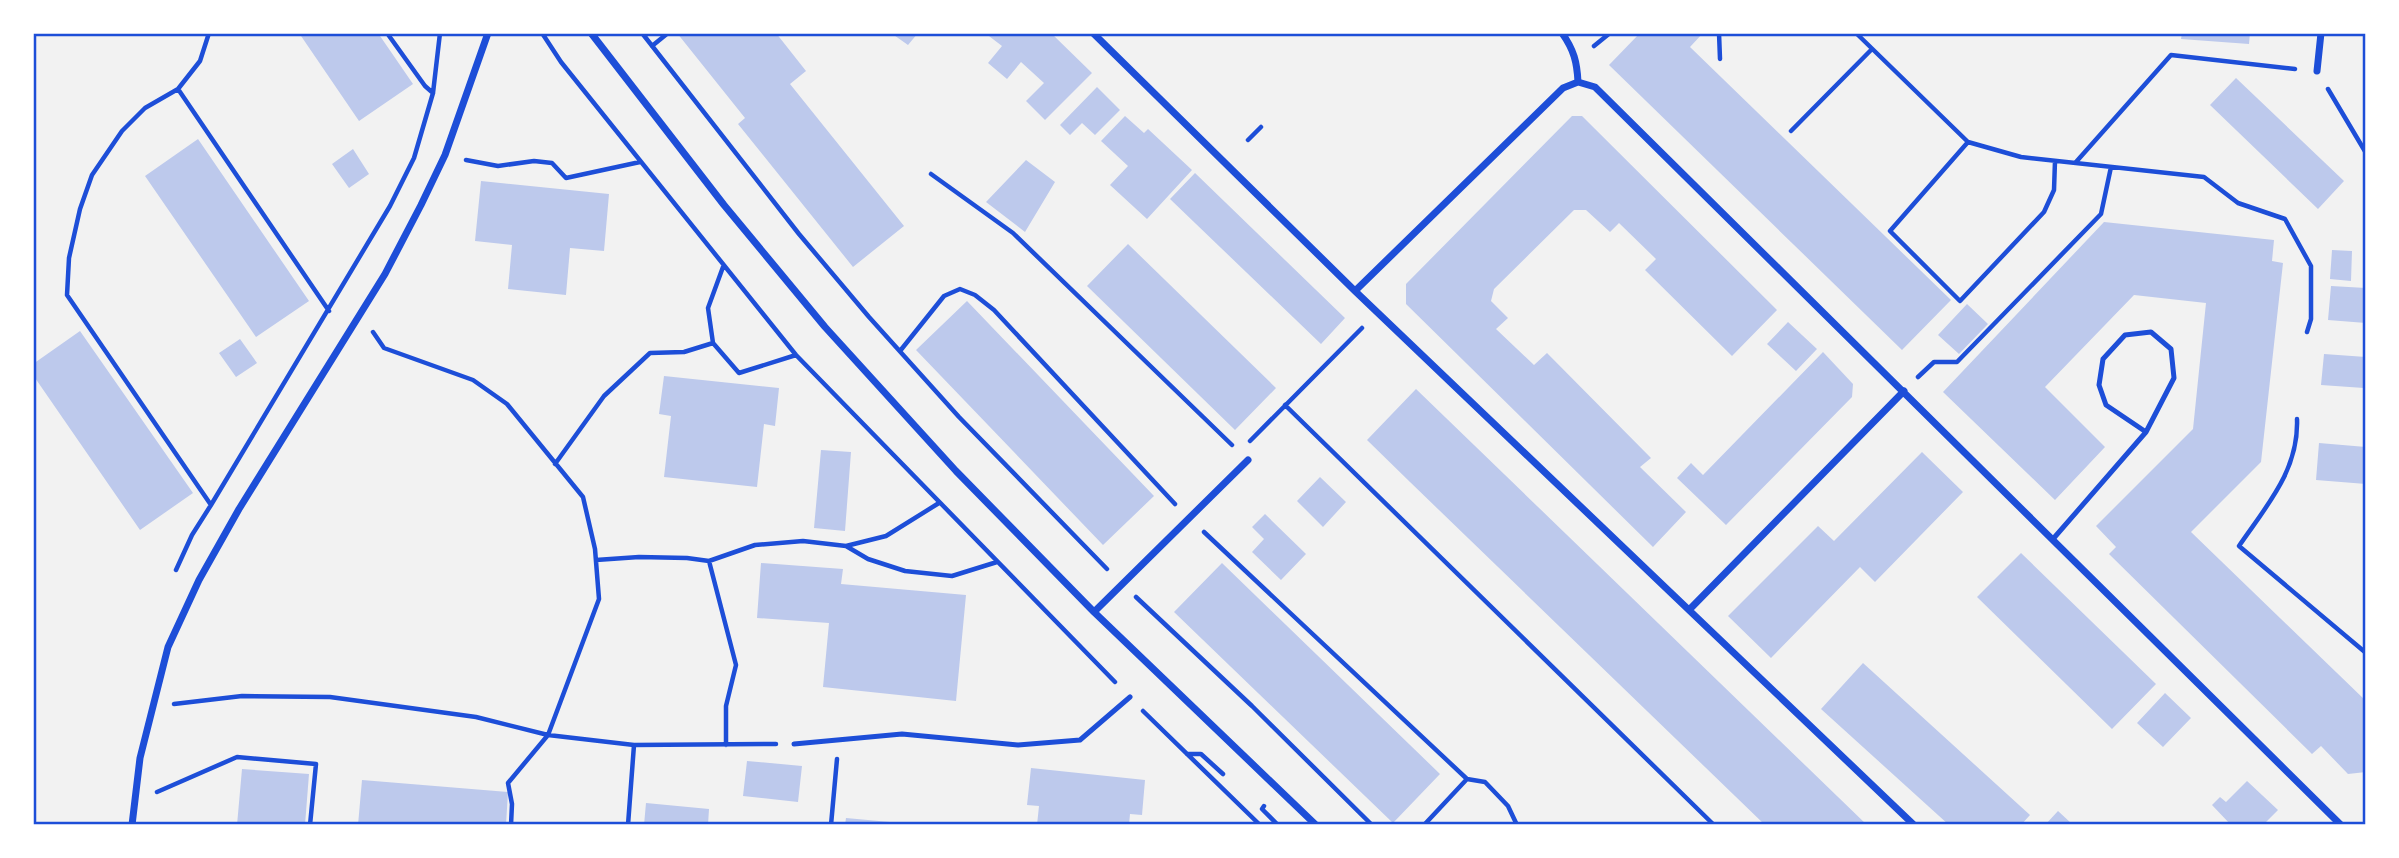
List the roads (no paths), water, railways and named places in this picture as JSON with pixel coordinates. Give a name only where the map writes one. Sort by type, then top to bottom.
[{"type":"street","points":[[132,825],[140,758],[168,647],[199,580],[239,509],[385,274],[445,155],[488,33]]},
{"type":"street","points":[[591,33],[724,205],[825,327],[956,471],[1094,612],[1316,825]]},
{"type":"street","points":[[1093,33],[1355,291],[1913,825]]},
{"type":"street","points":[[1562,33],[1577,61],[1578,82]]},
{"type":"street","points":[[2318,71],[2320,33]]},
{"type":"street","points":[[1355,291],[1563,88],[1578,82],[1595,87],[2341,825]]},
{"type":"street","points":[[1689,610],[1904,390]]},
{"type":"street","points":[[1094,612],[1248,460]]},
{"type":"lane","points":[[2053,539],[2146,432],[2174,378],[2172,349],[2151,332],[2125,335],[2103,359],[2099,385],[2106,405],[2146,432]]},
{"type":"lane","points":[[794,744],[902,734],[1018,745],[1080,740],[1129,697]]}]
